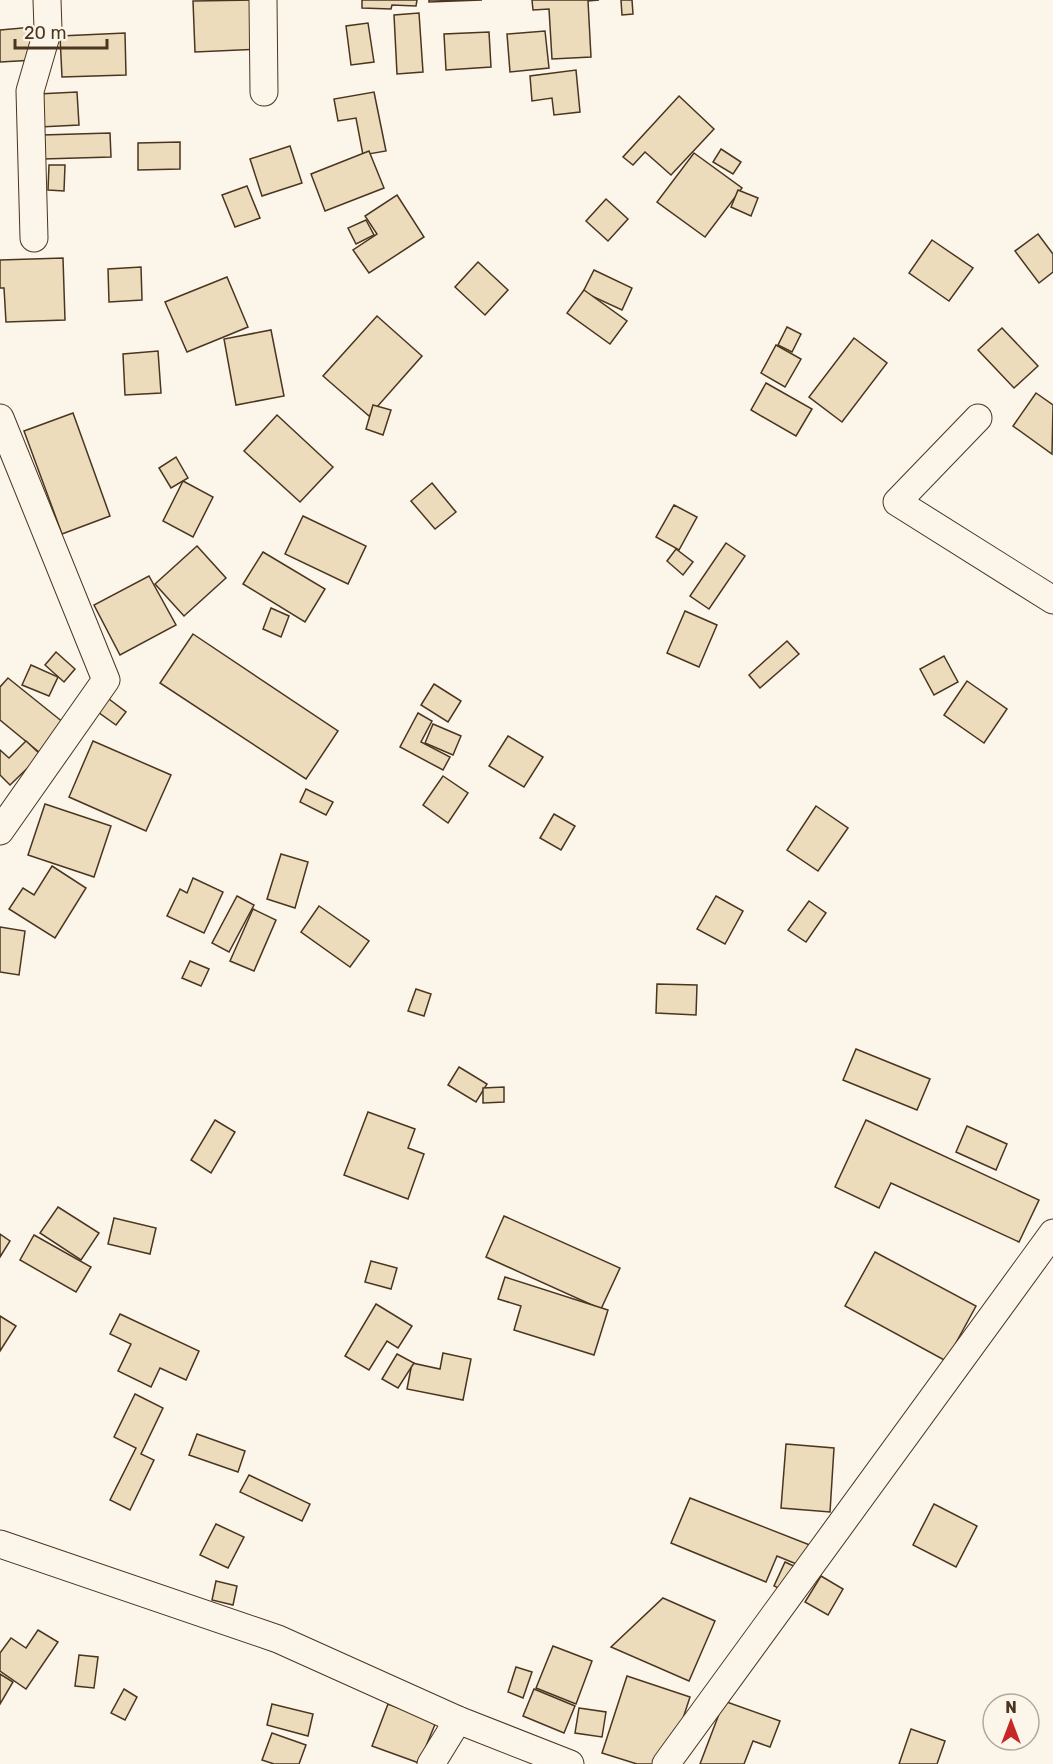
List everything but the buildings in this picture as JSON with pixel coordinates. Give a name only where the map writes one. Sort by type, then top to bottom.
[{"type":"street","points":[[34,238],[30,91],[48,29],[47,0]]},
{"type":"street","points":[[263,0],[264,92]]},
{"type":"street","points":[[0,418],[106,680],[0,831]]},
{"type":"street","points":[[978,418],[897,502],[1053,600]]},
{"type":"street","points":[[666,1764],[1053,1233]]},
{"type":"street","points":[[0,1544],[278,1639],[458,1720],[570,1764]]},
{"type":"street","points":[[431,1764],[458,1720]]}]
